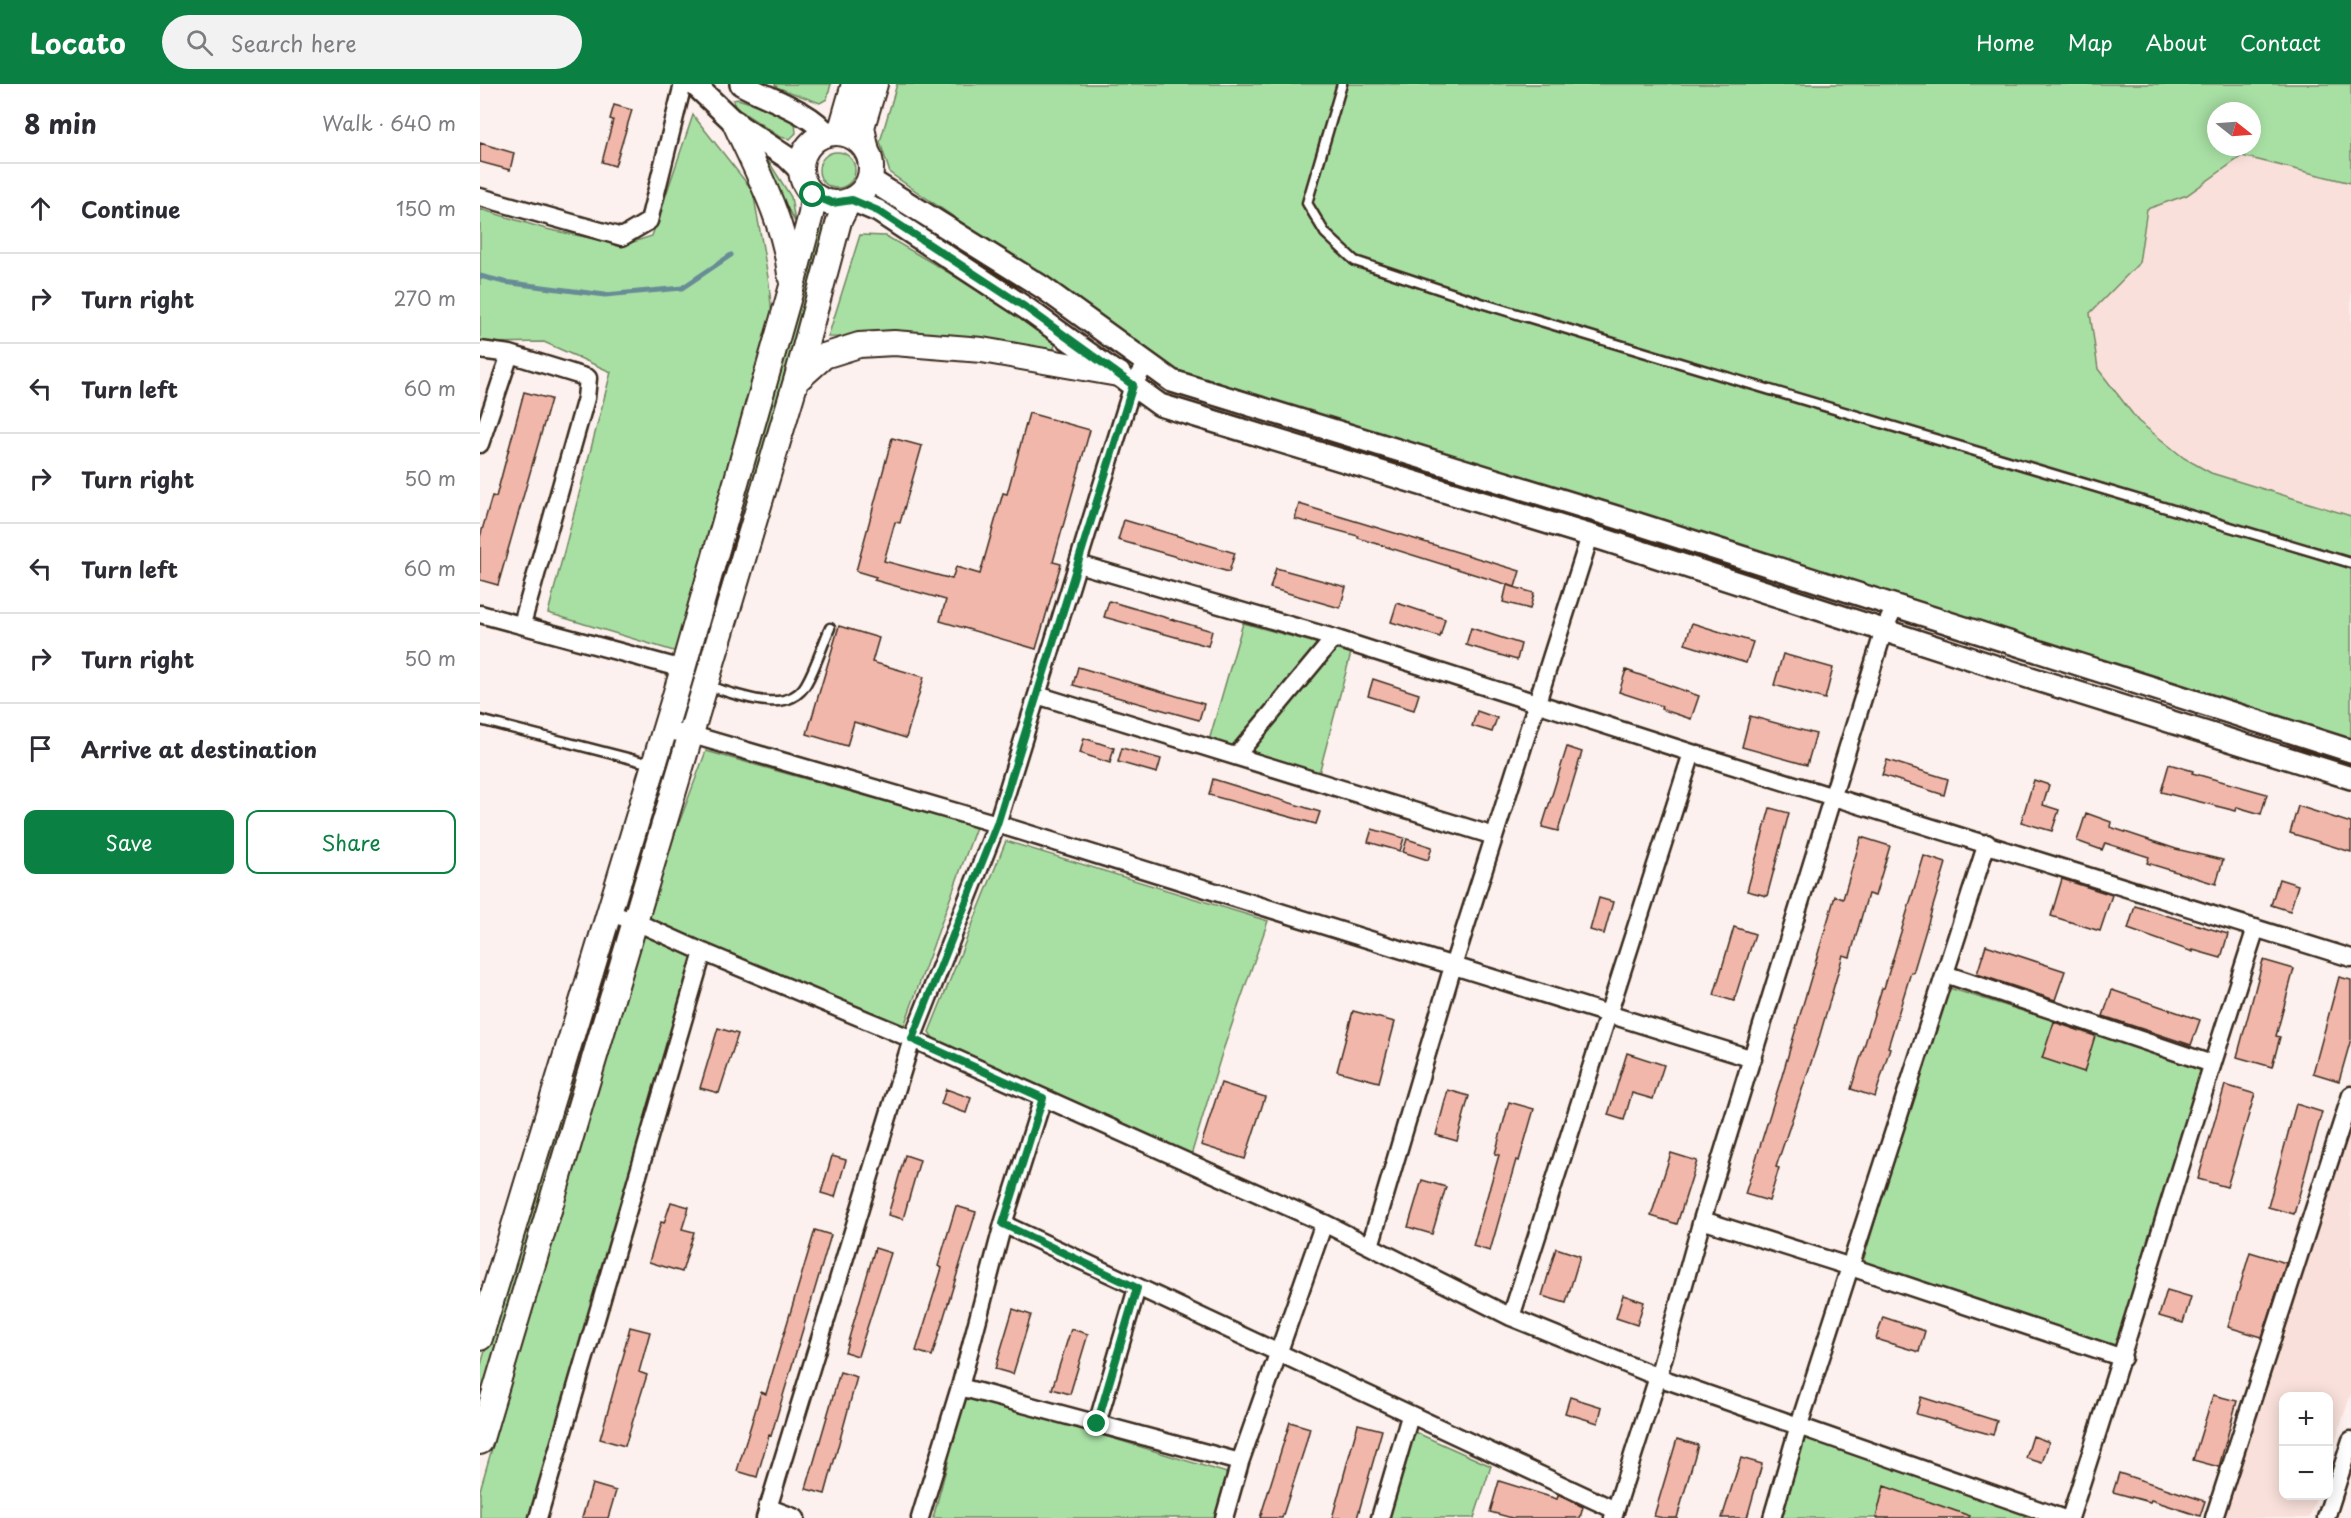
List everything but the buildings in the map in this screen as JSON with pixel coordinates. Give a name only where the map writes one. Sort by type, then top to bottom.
[{"type":"main road","points":[[833,134],[854,84]]},
{"type":"main road","points":[[480,1442],[796,381],[839,221],[850,200],[865,188],[869,179],[871,170],[862,128],[875,84]]},
{"type":"main road","points":[[735,123],[775,211],[787,249],[792,286]]},
{"type":"main road","points":[[850,200],[832,203],[813,195],[804,184],[801,171],[804,152],[810,144],[833,134],[851,136],[861,143],[867,152]]},
{"type":"main road","points":[[480,1338],[665,731],[792,286],[811,214],[813,195]]},
{"type":"main road","points":[[796,381],[824,356],[859,345],[894,343],[982,350],[1126,379]]},
{"type":"main road","points":[[681,674],[705,685]]},
{"type":"street","points":[[480,197],[622,237],[649,221],[683,84]]},
{"type":"street","points":[[693,84],[735,123],[788,158],[801,171]]},
{"type":"street","points":[[741,84],[833,134]]},
{"type":"street","points":[[869,179],[1042,287],[1172,381],[1613,516],[2351,752]]},
{"type":"street","points":[[850,200],[865,204],[888,217],[1028,309],[1160,405],[1590,536],[2351,778]]},
{"type":"street","points":[[480,350],[510,354],[588,378],[586,398],[522,624]]},
{"type":"street","points":[[480,444],[510,354]]},
{"type":"street","points":[[796,1518],[766,1513],[912,1039],[997,824],[1078,564],[1126,379],[1146,363]]},
{"type":"street","points":[[1370,1246],[1494,836],[1590,536]]},
{"type":"street","points":[[1078,564],[1334,638],[1692,753],[2351,958]]},
{"type":"street","points":[[1003,1224],[1279,1352],[1614,1514],[1658,1377],[1702,1220],[1884,630],[1895,606]]},
{"type":"street","points":[[480,614],[522,624],[681,674]]},
{"type":"street","points":[[1236,756],[1334,638]]},
{"type":"street","points":[[1037,695],[1494,836]]},
{"type":"street","points":[[665,731],[689,734],[997,824],[1753,1059]]},
{"type":"street","points":[[1511,1317],[1692,753]]},
{"type":"street","points":[[1772,1518],[1799,1425],[1987,843]]},
{"type":"street","points":[[609,913],[634,921],[912,1039],[1324,1223],[1511,1317],[1658,1377],[2062,1518]]},
{"type":"street","points":[[2070,1518],[2256,928]]},
{"type":"street","points":[[538,1518],[703,952]]},
{"type":"street","points":[[1945,974],[2212,1064]]},
{"type":"street","points":[[2214,1518],[2351,1095]]},
{"type":"street","points":[[921,1518],[960,1387],[1003,1224],[1043,1098]]},
{"type":"street","points":[[1702,1220],[1851,1267],[2122,1358]]},
{"type":"street","points":[[1224,1518],[1240,1462],[1324,1223]]},
{"type":"street","points":[[1097,1424],[1137,1288]]},
{"type":"street","points":[[960,1387],[1240,1462]]},
{"type":"street","points":[[1380,1518],[1410,1416]]},
{"type":"street","points":[[2326,1518],[2351,1440]]},
{"type":"lane","points":[[1342,84],[1307,203],[1324,233],[1356,261],[1481,303],[2351,563]]},
{"type":"lane","points":[[705,685],[772,702],[787,701],[796,696],[806,685],[830,628]]},
{"type":"lane","points":[[480,720],[654,765]]},
{"type":"shaded area","points":[[1335,84],[2351,84],[2351,556]]},
{"type":"shaded area","points":[[2351,1080],[2351,1393],[2333,1448],[2333,1392],[2279,1392],[2279,1500],[2316,1500],[2309,1518],[2224,1518]]},
{"type":"green space","points":[[775,84],[831,84],[827,99],[820,103],[776,87]]},
{"type":"green space","points":[[897,84],[2351,84],[2351,183],[2242,156],[2187,195],[2147,209],[2139,263],[2090,313],[2098,369],[2138,421],[2184,458],[2211,473],[2351,516],[2351,740],[1183,375],[890,173],[880,142]]},
{"type":"green space","points":[[738,99],[778,112],[795,123],[796,133],[790,139],[780,137],[735,107],[733,100]]},
{"type":"green space","points":[[693,115],[753,191],[769,283],[772,316],[677,652],[548,613],[611,372],[544,342],[480,343],[480,209],[546,229],[624,245],[652,236]]},
{"type":"green space","points":[[756,149],[769,162],[791,197],[795,222]]},
{"type":"green space","points":[[837,152],[849,158],[855,170],[849,182],[837,188],[825,182],[819,170],[825,158]]},
{"type":"green space","points":[[819,226],[827,229],[698,667],[690,664]]},
{"type":"green space","points":[[860,235],[886,236],[951,274],[1056,342],[1052,354],[964,338],[828,337]]},
{"type":"green space","points":[[1243,623],[1351,653],[1318,777],[1208,744]]},
{"type":"green space","points":[[706,751],[976,827],[904,1026],[643,919]]},
{"type":"green space","points":[[1006,841],[1268,921],[1222,1053],[1190,1159],[938,1046],[929,1032]]},
{"type":"green space","points":[[612,923],[619,925],[480,1399],[480,1368]]},
{"type":"green space","points":[[640,933],[698,960],[536,1518],[480,1518],[480,1490]]},
{"type":"green space","points":[[1946,987],[2204,1068],[2118,1352],[1863,1261]]},
{"type":"green space","points":[[966,1394],[1227,1473],[1215,1518],[933,1518]]},
{"type":"green space","points":[[1408,1429],[1491,1466],[1474,1518],[1382,1518]]},
{"type":"green space","points":[[1805,1436],[2034,1518],[1782,1518]]},
{"type":"waterway","points":[[480,276],[504,282],[605,295],[682,288],[731,255]]},
{"type":"route","points":[[813,195],[822,201],[832,203],[852,200],[878,211],[1028,309],[1133,385],[997,824],[912,1039],[1043,1098],[1003,1224],[1137,1288],[1097,1424]]}]
